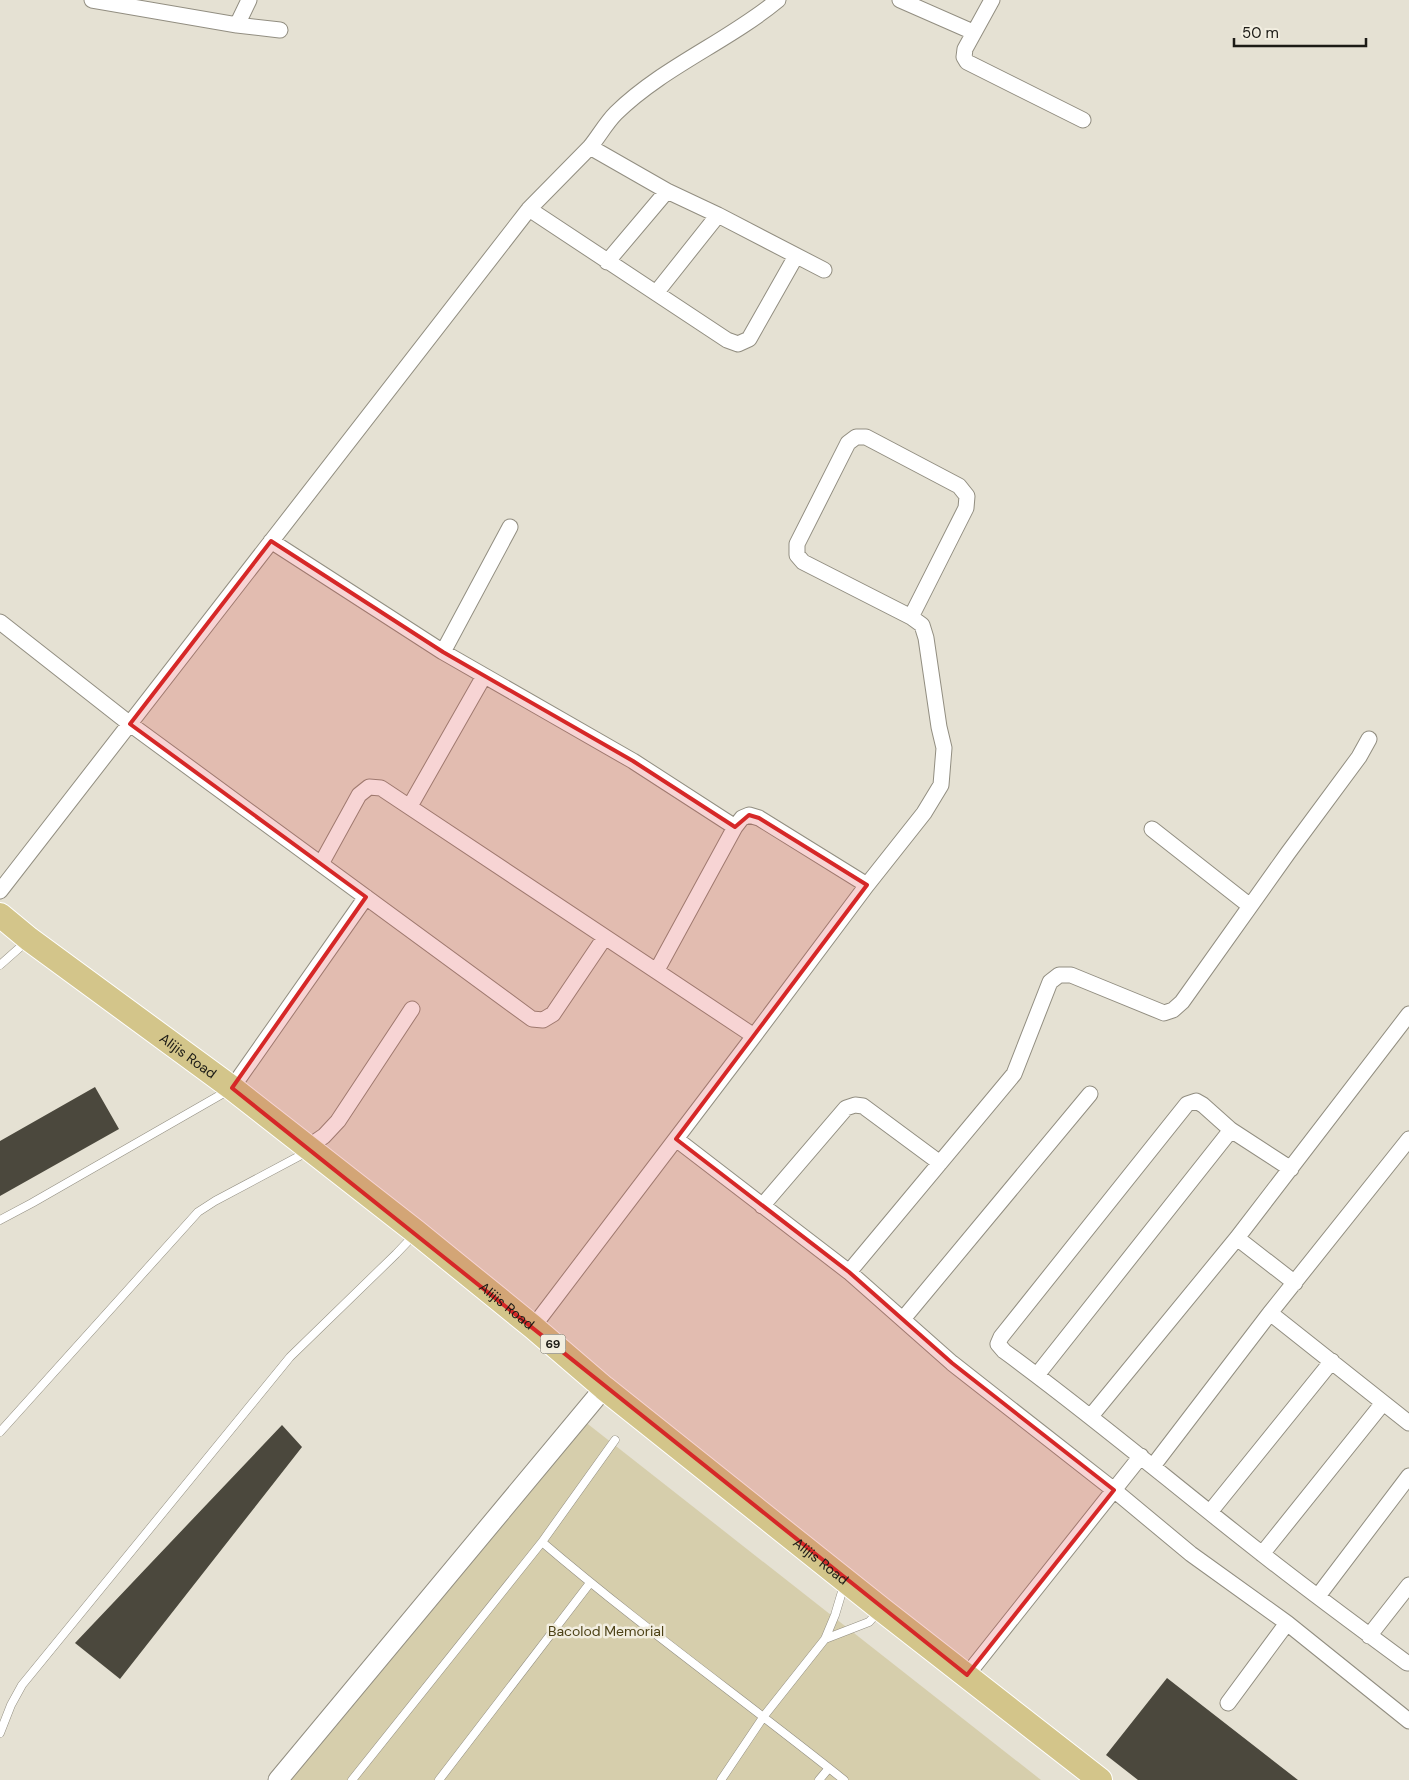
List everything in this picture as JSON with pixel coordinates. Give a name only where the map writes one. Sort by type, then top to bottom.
[{"type":"main road","name":"Alijis Road","points":[[0,915],[29,939],[232,1088],[310,1148],[533,1327],[604,1388],[881,1609],[1100,1780]]},
{"type":"street","points":[[92,0],[128,3],[237,25],[280,30]]},
{"type":"street","points":[[237,25],[249,0]]},
{"type":"street","points":[[0,891],[528,209],[590,147],[615,114],[640,92],[666,73],[757,17],[778,0]]},
{"type":"street","points":[[900,0],[973,32]]},
{"type":"street","points":[[992,0],[964,49],[964,57],[967,62],[1083,120]]},
{"type":"street","points":[[590,147],[667,191],[824,270]]},
{"type":"street","points":[[607,262],[667,191]]},
{"type":"street","points":[[528,209],[727,340],[738,344],[748,339],[796,256]]},
{"type":"street","points":[[656,293],[718,215]]},
{"type":"street","points":[[533,1327],[867,884],[924,813],[941,785],[944,748],[939,727],[926,638],[922,625],[911,617],[803,562],[797,555],[797,544],[848,443],[856,437],[866,437],[960,486],[967,496],[966,508],[911,617]]},
{"type":"street","points":[[443,652],[510,527]]},
{"type":"street","points":[[271,541],[443,652],[633,762],[735,827]]},
{"type":"street","points":[[0,622],[130,724],[532,1018],[543,1020],[553,1014],[604,937]]},
{"type":"street","points":[[410,806],[484,676]]},
{"type":"street","points":[[850,1272],[1014,1074],[1050,982],[1059,975],[1071,975],[1164,1014],[1173,1010],[1182,1002],[1359,757],[1369,739]]},
{"type":"street","points":[[321,864],[359,795],[369,787],[381,788],[754,1036]]},
{"type":"street","points":[[656,970],[735,827],[742,818],[750,815],[759,818],[867,884]]},
{"type":"street","points":[[1152,829],[1250,906]]},
{"type":"street","points":[[232,1088],[366,897]]},
{"type":"street","points":[[310,1148],[338,1121],[412,1009]]},
{"type":"street","points":[[1092,1416],[1237,1238],[1409,1014]]},
{"type":"street","points":[[903,1319],[1090,1094]]},
{"type":"street","points":[[1291,1169],[1231,1130],[1203,1105],[1196,1101],[1187,1104],[1007,1329],[998,1344],[1092,1416],[1262,1554],[1406,1664],[1409,1664]]},
{"type":"street","points":[[762,1206],[846,1108],[855,1105],[863,1106],[940,1163]]},
{"type":"street","points":[[1037,1375],[1231,1130]]},
{"type":"street","points":[[967,1675],[1114,1490],[1147,1461],[1295,1283],[1409,1138]]},
{"type":"street","points":[[676,1139],[850,1272],[952,1363],[1114,1490],[1191,1554],[1287,1623],[1409,1721]]},
{"type":"street","points":[[1237,1238],[1295,1283]]},
{"type":"street","points":[[1270,1313],[1409,1424]]},
{"type":"street","points":[[1210,1512],[1332,1361]]},
{"type":"street","points":[[278,1780],[604,1388]]},
{"type":"street","points":[[1262,1554],[1382,1404]]},
{"type":"street","points":[[1318,1596],[1409,1476]]},
{"type":"street","points":[[1369,1636],[1409,1584]]},
{"type":"street","points":[[1228,1703],[1287,1623]]},
{"type":"lane","points":[[0,965],[29,939]]},
{"type":"lane","points":[[0,1220],[232,1088]]},
{"type":"lane","points":[[0,1432],[198,1212],[310,1148]]},
{"type":"lane","points":[[0,1734],[11,1705],[22,1685],[284,1364],[416,1232]]},
{"type":"lane","points":[[0,1418],[7,1424]]},
{"type":"lane","points":[[352,1780],[542,1542],[615,1440]]},
{"type":"lane","points":[[542,1542],[590,1583],[764,1716],[844,1780]]},
{"type":"lane","points":[[721,1780],[764,1716],[825,1639],[835,1615],[845,1580]]},
{"type":"lane","points":[[439,1780],[590,1583]]},
{"type":"lane","points":[[825,1639],[869,1622],[881,1609]]},
{"type":"lane","points":[[819,1780],[829,1768]]},
{"type":"highlighted area","points":[[271,541],[443,652],[633,761],[735,827],[749,815],[759,818],[867,885],[676,1139],[849,1272],[952,1363],[1114,1490],[967,1675],[232,1088],[366,897],[130,724]]},
{"type":"green space","name":"Bacolod Memorial","points":[[584,1421],[1041,1780],[289,1780]]},
{"type":"building","points":[[95,1087],[119,1129],[0,1196],[0,1141]]},
{"type":"building","points":[[282,1425],[302,1447],[120,1679],[75,1643]]},
{"type":"building","points":[[1167,1678],[1298,1780],[1138,1780],[1106,1755]]}]
